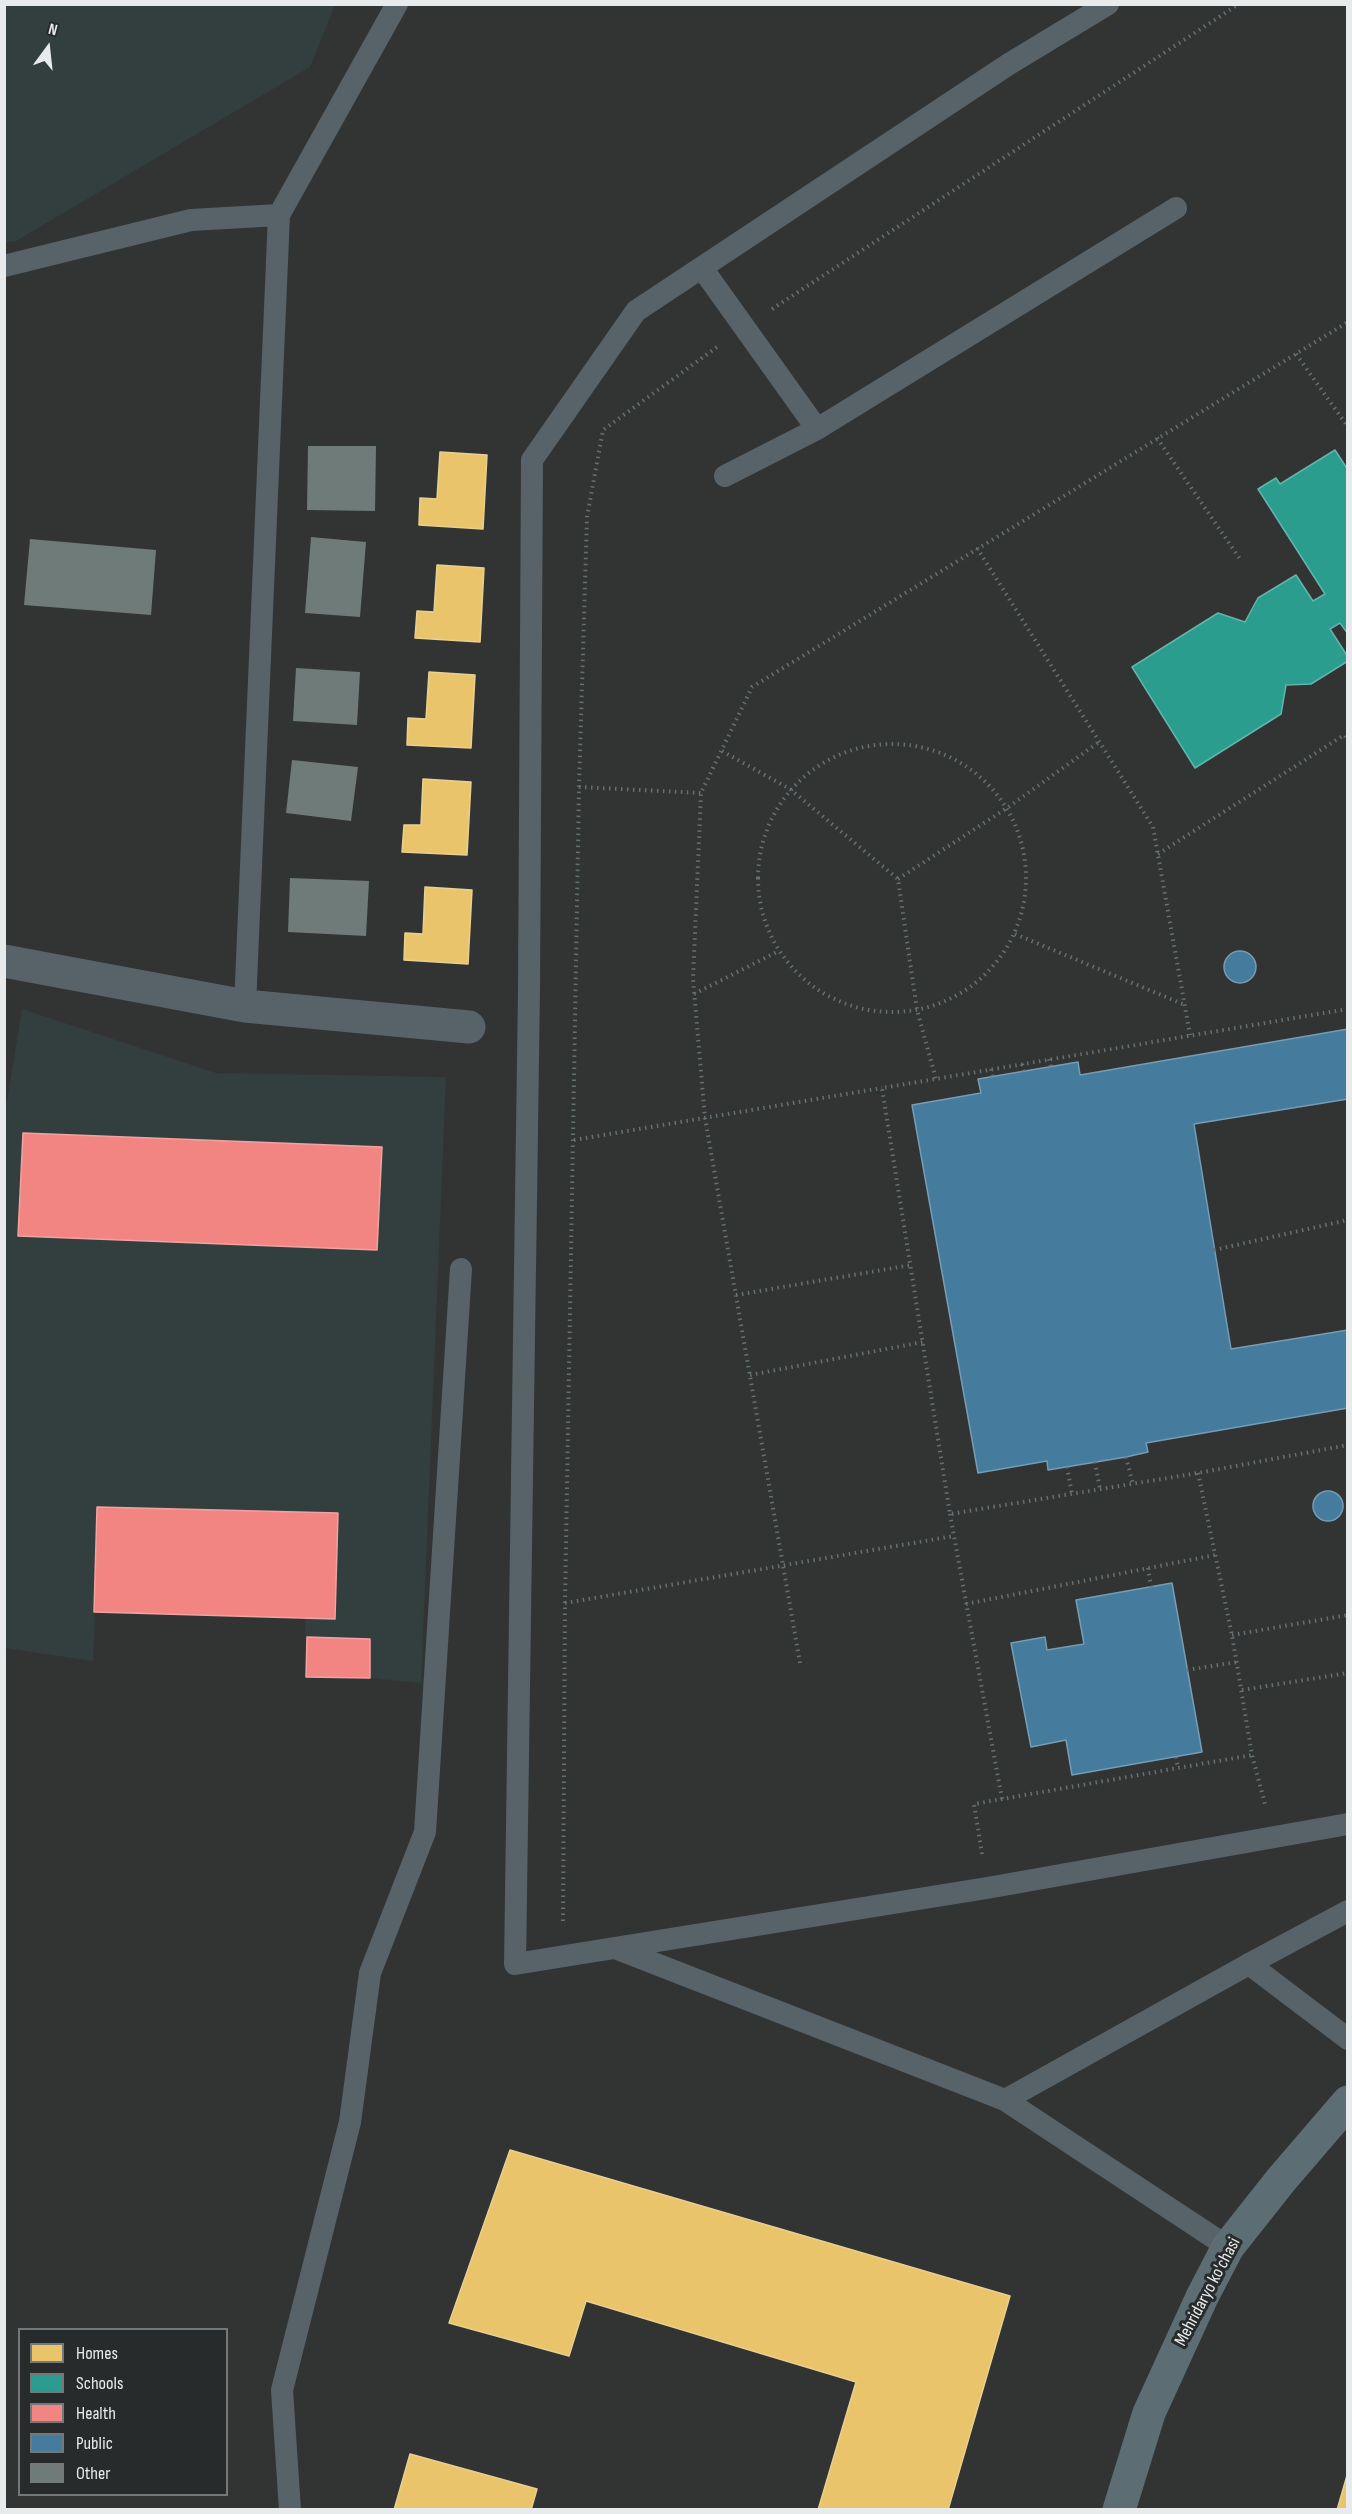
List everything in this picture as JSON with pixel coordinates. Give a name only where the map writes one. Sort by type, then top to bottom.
[{"type":"main road","name":"Мehridaryo ko'chasi","points":[[1119,2510],[1149,2413],[1202,2297],[1228,2247],[1347,2102]]},
{"type":"street","points":[[4,961],[245,1006],[469,1027]]},
{"type":"lane","points":[[245,1006],[279,215],[397,4]]},
{"type":"lane","points":[[1108,4],[1009,64],[636,311],[532,460],[530,990],[515,1964],[987,1888],[1347,1824]]},
{"type":"lane","points":[[725,476],[817,429],[1176,208]]},
{"type":"lane","points":[[4,266],[191,220],[279,215]]},
{"type":"lane","points":[[702,268],[817,429]]},
{"type":"lane","points":[[290,2510],[282,2390],[350,2122],[370,1973],[425,1832],[461,1269]]},
{"type":"lane","points":[[1005,2100],[1347,1911]]},
{"type":"lane","points":[[613,1948],[1005,2100],[1228,2247]]},
{"type":"lane","points":[[1249,1964],[1347,2039]]},
{"type":"path","points":[[562,1956],[565,1603],[579,788],[587,517],[603,430],[745,327],[1239,4]]},
{"type":"path","points":[[800,1664],[705,1118],[694,994],[701,793],[752,687],[1347,322]]},
{"type":"path","points":[[1296,353],[1347,427]]},
{"type":"path","points":[[1157,438],[1240,559]]},
{"type":"path","points":[[977,549],[1153,827],[1190,1035]]},
{"type":"path","points":[[1158,854],[1344,735],[1347,740]]},
{"type":"path","points":[[898,879],[1007,808],[1099,742]]},
{"type":"path","points":[[885,743],[921,746],[955,759],[984,779],[1007,808],[1021,838],[1027,870],[1025,903],[1015,934],[998,961],[975,984],[948,1000],[916,1010],[885,1012],[854,1006],[825,994],[800,975],[779,951],[764,920],[758,885],[760,851],[771,818],[790,789],[818,765],[850,750],[885,743]]},
{"type":"path","points":[[722,751],[790,789],[898,879],[916,1010],[936,1078]]},
{"type":"path","points":[[579,788],[701,793]]},
{"type":"path","points":[[1015,934],[1185,1005]]},
{"type":"path","points":[[694,994],[779,951]]},
{"type":"path","points":[[574,1140],[1347,1009]]},
{"type":"path","points":[[1049,1059],[1051,1067]]},
{"type":"path","points":[[1022,1064],[1024,1071]]},
{"type":"path","points":[[991,1069],[993,1077]]},
{"type":"path","points":[[882,1088],[950,1514],[1002,1799]]},
{"type":"path","points":[[1214,1250],[1347,1220]]},
{"type":"path","points":[[736,1295],[911,1265]]},
{"type":"path","points":[[750,1375],[923,1342]]},
{"type":"path","points":[[950,1514],[1198,1473],[1347,1445]]},
{"type":"path","points":[[1126,1456],[1133,1484]]},
{"type":"path","points":[[1095,1462],[1100,1489]]},
{"type":"path","points":[[1067,1467],[1072,1494]]},
{"type":"path","points":[[1198,1473],[1232,1635],[1252,1755],[1273,1838]]},
{"type":"path","points":[[565,1603],[954,1536]]},
{"type":"path","points":[[966,1604],[1215,1555]]},
{"type":"path","points":[[1148,1568],[1151,1587]]},
{"type":"path","points":[[1232,1635],[1347,1615]]},
{"type":"path","points":[[1187,1670],[1237,1662]]},
{"type":"path","points":[[1242,1690],[1347,1673]]},
{"type":"path","points":[[987,1888],[974,1804],[1252,1755]]},
{"type":"path","points":[[1176,1756],[1178,1768]]},
{"type":"shaded area","points":[[4,5],[335,5],[310,67],[16,241],[5,242]]},
{"type":"shaded area","points":[[22,1009],[216,1073],[446,1077],[421,1683],[370,1678],[306,1677],[305,1618],[95,1612],[93,1661],[5,1648],[4,1120]]},
{"type":"building: Homes","points":[[440,452],[487,455],[483,529],[419,525],[420,498],[437,499]]},
{"type":"building: Homes","points":[[437,565],[484,568],[480,642],[415,638],[417,611],[434,612]]},
{"type":"building: Homes","points":[[429,672],[475,675],[471,748],[407,745],[408,718],[426,719]]},
{"type":"building: Homes","points":[[423,779],[471,782],[467,855],[402,852],[404,825],[421,825]]},
{"type":"building: Homes","points":[[425,887],[472,890],[468,964],[404,960],[405,933],[423,934]]},
{"type":"building: Homes","points":[[510,2150],[1010,2296],[948,2510],[818,2510],[856,2382],[586,2301],[569,2356],[449,2323]]},
{"type":"building: Homes","points":[[410,2454],[537,2489],[531,2510],[394,2510]]},
{"type":"building: Homes","points":[[1348,2472],[1348,2510],[1337,2510]]},
{"type":"building: Schools","points":[[1335,450],[1348,470],[1348,634],[1340,623],[1330,629],[1348,657],[1348,661],[1311,684],[1286,685],[1281,714],[1195,768],[1132,667],[1218,613],[1245,622],[1258,598],[1296,575],[1313,601],[1325,594],[1258,489],[1276,478],[1280,484]]},
{"type":"building: Health","points":[[23,1133],[382,1147],[377,1250],[18,1236]]},
{"type":"building: Health","points":[[97,1507],[338,1513],[335,1619],[94,1612]]},
{"type":"building: Health","points":[[307,1637],[370,1639],[370,1678],[306,1677]]},
{"type":"building: Public","points":[[1240,951],[1251,956],[1256,967],[1251,978],[1240,983],[1229,978],[1224,967],[1229,956]]},
{"type":"building: Public","points":[[1348,1029],[1348,1099],[1194,1124],[1231,1349],[1348,1330],[1348,1408],[1146,1443],[1148,1452],[1126,1457],[1048,1470],[1047,1461],[978,1473],[912,1105],[981,1093],[978,1079],[1078,1062],[1080,1075]]},
{"type":"building: Public","points":[[1328,1491],[1339,1495],[1343,1506],[1339,1517],[1328,1521],[1317,1517],[1313,1506],[1317,1495]]},
{"type":"building: Public","points":[[1172,1583],[1202,1752],[1072,1775],[1066,1740],[1031,1747],[1011,1643],[1045,1637],[1047,1650],[1084,1644],[1076,1600]]},
{"type":"building: Other","points":[[308,446],[376,446],[375,511],[307,510]]},
{"type":"building: Other","points":[[311,537],[366,542],[360,617],[305,613]]},
{"type":"building: Other","points":[[30,539],[156,550],[151,615],[24,605]]},
{"type":"building: Other","points":[[296,668],[360,672],[357,725],[293,721]]},
{"type":"building: Other","points":[[292,760],[358,767],[351,821],[286,813]]},
{"type":"building: Other","points":[[290,878],[369,881],[366,936],[288,932]]}]
